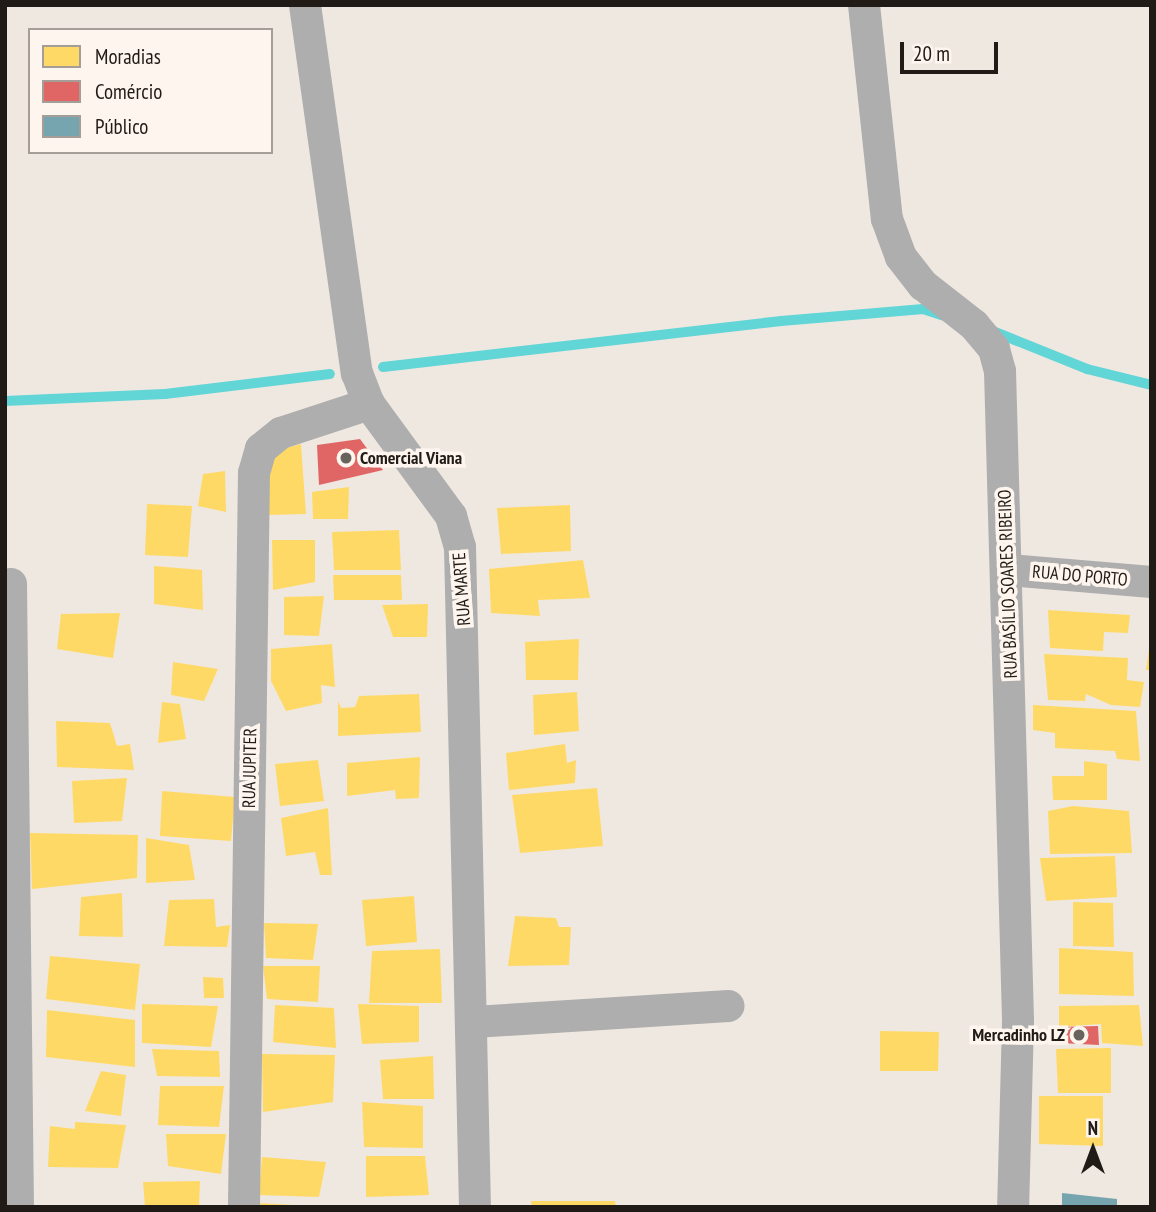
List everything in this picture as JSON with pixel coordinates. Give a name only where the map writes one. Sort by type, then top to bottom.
[{"type":"street","name":"RUA MARTE","points":[[305,5],[351,341],[369,404],[439,496],[460,547],[474,1022],[475,1207]]},
{"type":"street","name":"RUA BASÍLIO SOARES RIBEIRO","points":[[864,5],[887,219],[901,257],[923,285],[981,333],[1000,372],[1009,570],[1018,1021],[1013,1207]]},
{"type":"street","name":"RUA JUPITER","points":[[244,1207],[254,473],[261,449],[281,433],[369,404]]},
{"type":"street","name":"RUA DO PORTO","points":[[1009,570],[1151,582]]},
{"type":"street","points":[[11,584],[9,958],[18,1207]]},
{"type":"street","points":[[474,1022],[728,1006]]},
{"type":"building: Moradias","points":[[301,444],[306,514],[269,515],[267,453]]},
{"type":"building: Moradias","points":[[225,471],[226,512],[198,506],[203,474]]},
{"type":"building: Moradias","points":[[349,487],[348,519],[313,519],[312,492]]},
{"type":"building: Moradias","points":[[147,504],[192,506],[188,557],[145,555]]},
{"type":"building: Moradias","points":[[570,505],[571,551],[501,554],[497,508]]},
{"type":"building: Moradias","points":[[399,530],[401,570],[334,570],[332,532]]},
{"type":"building: Moradias","points":[[272,540],[315,540],[315,582],[273,590]]},
{"type":"building: Moradias","points":[[583,560],[590,598],[538,600],[540,616],[491,613],[489,569]]},
{"type":"building: Moradias","points":[[154,566],[202,570],[203,610],[154,604]]},
{"type":"building: Moradias","points":[[333,575],[401,575],[402,600],[334,600]]},
{"type":"building: Moradias","points":[[324,596],[319,636],[284,635],[284,597]]},
{"type":"building: Moradias","points":[[428,604],[427,637],[393,637],[382,605]]},
{"type":"building: Moradias","points":[[1048,610],[1130,615],[1128,633],[1104,632],[1103,651],[1050,648]]},
{"type":"building: Moradias","points":[[120,613],[113,658],[57,649],[61,614]]},
{"type":"building: Moradias","points":[[579,639],[578,680],[526,680],[525,642]]},
{"type":"building: Moradias","points":[[332,644],[335,687],[321,685],[322,703],[286,711],[271,681],[271,649]]},
{"type":"building: Moradias","points":[[1149,649],[1151,670],[1146,670]]},
{"type":"building: Moradias","points":[[1044,654],[1128,658],[1127,680],[1144,682],[1140,707],[1111,705],[1086,694],[1085,701],[1048,700]]},
{"type":"building: Moradias","points":[[173,662],[218,669],[204,701],[171,695]]},
{"type":"building: Moradias","points":[[577,692],[579,731],[534,735],[533,695]]},
{"type":"building: Moradias","points":[[419,694],[421,732],[338,736],[338,701],[341,708],[355,707],[359,696]]},
{"type":"building: Moradias","points":[[162,702],[180,704],[186,739],[158,743]]},
{"type":"building: Moradias","points":[[1033,705],[1136,711],[1140,761],[1117,759],[1115,751],[1055,748],[1055,733],[1033,730]]},
{"type":"building: Moradias","points":[[56,721],[110,723],[117,746],[130,744],[134,770],[57,767]]},
{"type":"building: Moradias","points":[[565,744],[567,763],[576,760],[575,783],[509,790],[506,753]]},
{"type":"building: Moradias","points":[[420,757],[419,798],[396,799],[395,790],[347,796],[347,763]]},
{"type":"building: Moradias","points":[[318,760],[324,801],[280,806],[275,764]]},
{"type":"building: Moradias","points":[[1084,761],[1107,764],[1107,800],[1053,800],[1052,776],[1084,776]]},
{"type":"building: Moradias","points":[[127,778],[122,821],[74,823],[72,781]]},
{"type":"building: Moradias","points":[[597,788],[603,846],[520,853],[512,795]]},
{"type":"building: Moradias","points":[[162,791],[235,797],[231,841],[160,836]]},
{"type":"building: Moradias","points":[[1073,806],[1129,811],[1132,853],[1050,854],[1048,811]]},
{"type":"building: Moradias","points":[[328,808],[332,875],[320,875],[315,852],[286,856],[281,818]]},
{"type":"building: Moradias","points":[[30,833],[138,835],[137,878],[32,889]]},
{"type":"building: Moradias","points":[[146,838],[189,845],[195,880],[146,883]]},
{"type":"building: Moradias","points":[[1115,856],[1117,897],[1046,901],[1040,858]]},
{"type":"building: Moradias","points":[[122,893],[123,937],[79,936],[81,897]]},
{"type":"building: Moradias","points":[[414,896],[417,942],[366,946],[362,900]]},
{"type":"building: Moradias","points":[[214,899],[216,927],[230,925],[227,947],[164,946],[169,900]]},
{"type":"building: Moradias","points":[[1073,902],[1113,903],[1114,947],[1073,946]]},
{"type":"building: Moradias","points":[[515,916],[556,918],[559,927],[571,927],[569,965],[508,966]]},
{"type":"building: Moradias","points":[[264,923],[318,924],[313,960],[266,958]]},
{"type":"building: Moradias","points":[[1059,948],[1133,952],[1134,996],[1059,994]]},
{"type":"building: Moradias","points":[[440,949],[442,1003],[369,1003],[372,951]]},
{"type":"building: Moradias","points":[[50,956],[140,964],[135,1010],[46,999]]},
{"type":"building: Moradias","points":[[263,966],[320,966],[318,1002],[267,999]]},
{"type":"building: Moradias","points":[[203,977],[223,978],[224,998],[204,998]]},
{"type":"building: Moradias","points":[[142,1004],[218,1006],[211,1047],[142,1043]]},
{"type":"building: Moradias","points":[[358,1004],[419,1006],[419,1042],[362,1044]]},
{"type":"building: Moradias","points":[[275,1005],[334,1008],[336,1048],[273,1042]]},
{"type":"building: Moradias","points":[[1139,1005],[1143,1046],[1102,1043],[1101,1024],[1059,1027],[1059,1006]]},
{"type":"building: Moradias","points":[[47,1010],[135,1020],[135,1067],[46,1057]]},
{"type":"building: Moradias","points":[[880,1031],[939,1032],[938,1071],[880,1071]]},
{"type":"building: Moradias","points":[[1111,1048],[1111,1093],[1058,1093],[1056,1049]]},
{"type":"building: Moradias","points":[[152,1049],[219,1051],[220,1077],[157,1076]]},
{"type":"building: Moradias","points":[[262,1054],[335,1055],[333,1102],[263,1112]]},
{"type":"building: Moradias","points":[[433,1056],[434,1099],[383,1099],[380,1060]]},
{"type":"building: Moradias","points":[[101,1071],[126,1075],[121,1116],[85,1111]]},
{"type":"building: Moradias","points":[[160,1086],[224,1086],[219,1127],[158,1125]]},
{"type":"building: Moradias","points":[[1039,1096],[1103,1096],[1103,1146],[1039,1144]]},
{"type":"building: Moradias","points":[[362,1102],[423,1106],[423,1148],[364,1147]]},
{"type":"building: Moradias","points":[[75,1122],[126,1125],[118,1168],[48,1167],[50,1126],[75,1129]]},
{"type":"building: Moradias","points":[[166,1134],[226,1134],[221,1174],[168,1166]]},
{"type":"building: Moradias","points":[[366,1156],[425,1156],[429,1195],[366,1197]]},
{"type":"building: Moradias","points":[[262,1157],[326,1162],[319,1197],[259,1195]]},
{"type":"building: Moradias","points":[[200,1181],[199,1207],[145,1207],[143,1182]]},
{"type":"building: Moradias","points":[[531,1201],[615,1201],[616,1207],[532,1207]]},
{"type":"building: Moradias","points":[[257,1203],[294,1205],[294,1207],[257,1207]]},
{"type":"building: Comércio","name":"Comercial Viana","points":[[360,439],[383,470],[319,485],[317,445]]},
{"type":"building: Comércio","name":"Mercadinho LZ","points":[[1098,1026],[1099,1045],[1060,1043],[1059,1027]]},
{"type":"building: Público","points":[[1062,1193],[1117,1199],[1117,1207],[1062,1207]]},
{"type":"waterway","points":[[383,367],[781,321],[923,309],[942,315]]},
{"type":"waterway","points":[[990,330],[1087,369],[1151,385]]},
{"type":"waterway","points":[[5,401],[165,394],[330,374]]},
{"type":"place","name":"Comercial Viana","points":[[346,458]]},
{"type":"place","name":"Mercadinho LZ","points":[[1079,1035]]}]
